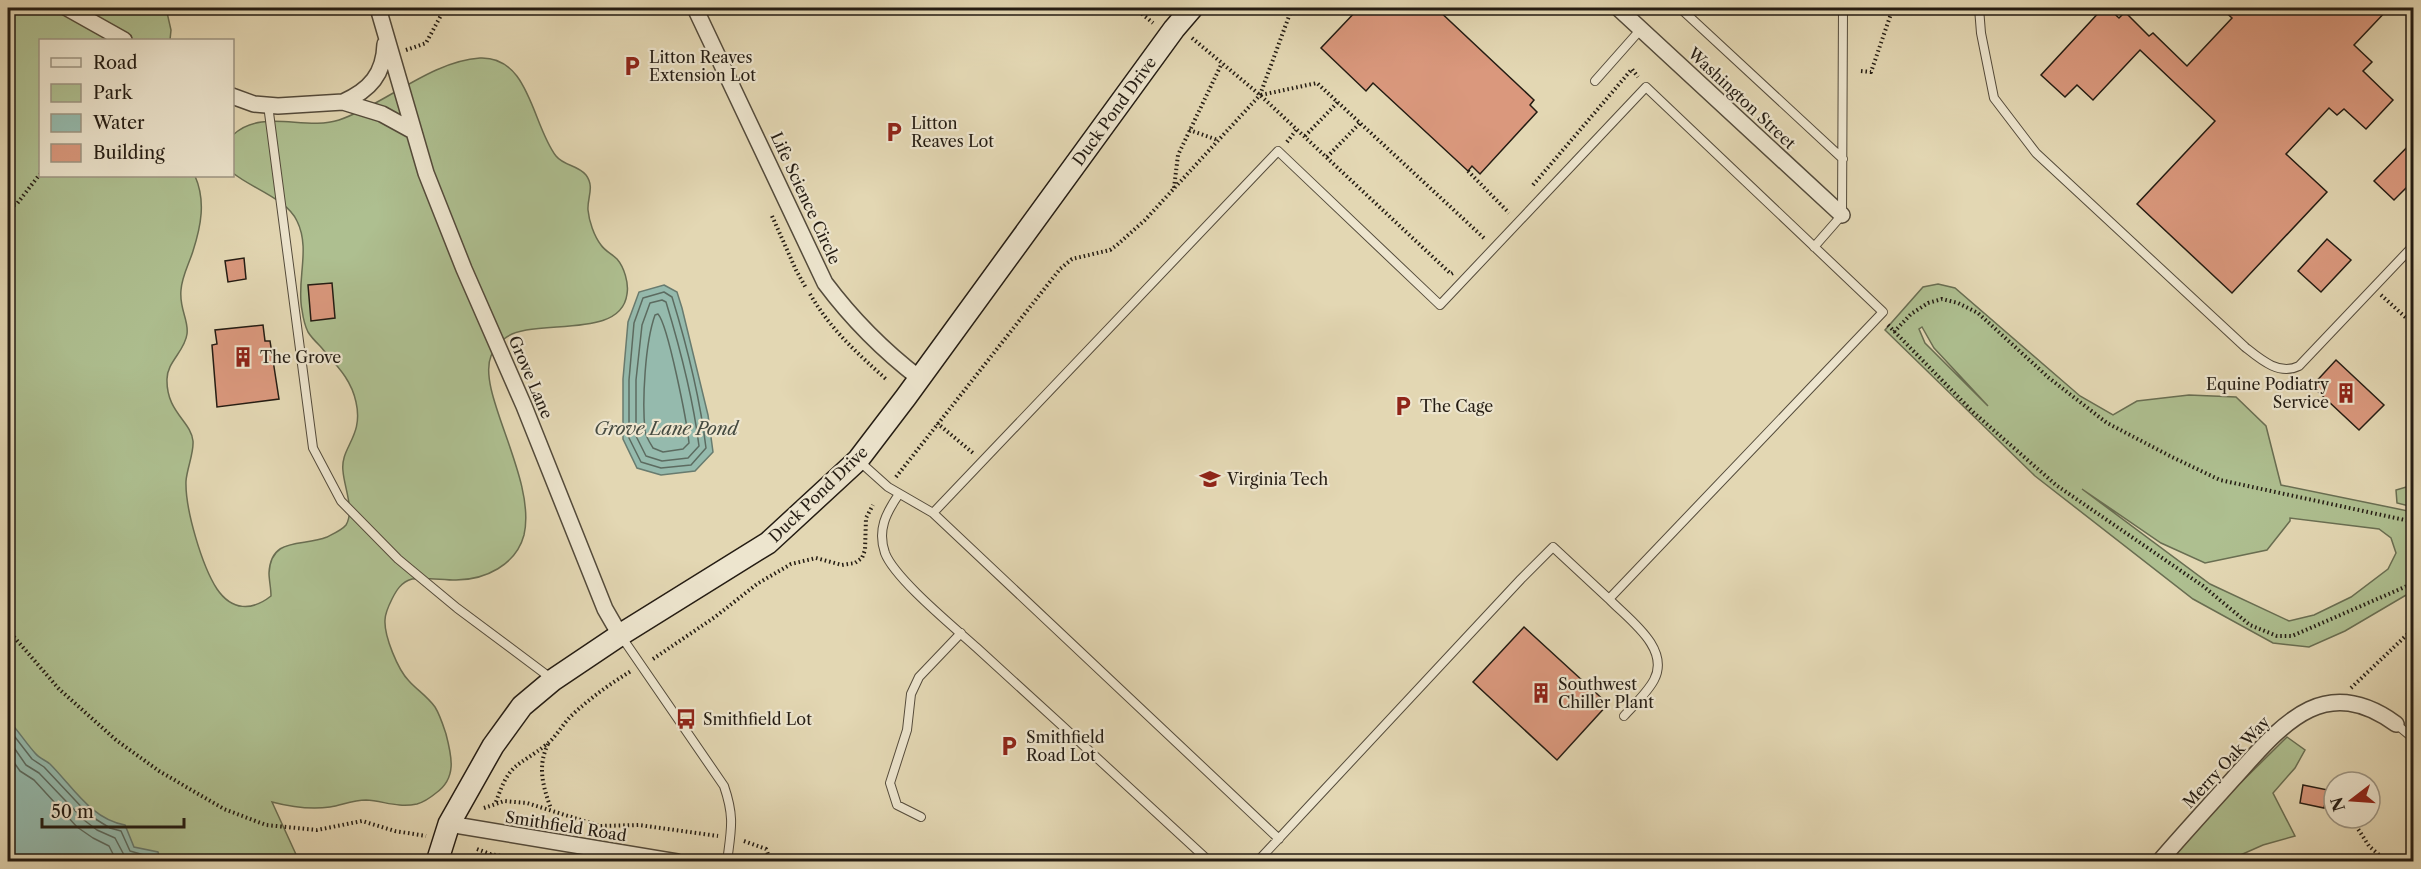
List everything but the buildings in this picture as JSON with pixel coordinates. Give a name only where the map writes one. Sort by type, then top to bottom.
[{"type":"street","points":[[67,8],[122,39]]},
{"type":"street","name":"Grove Lane","points":[[378,8],[412,131],[464,270],[524,406],[605,609],[620,635]]},
{"type":"street","name":"Life Science Circle","points":[[695,8],[825,282],[844,309],[900,363],[919,378]]},
{"type":"street","name":"Duck Pond Drive","points":[[437,861],[449,824],[493,746],[522,706],[553,680],[620,635],[768,543],[858,460],[1173,29],[1192,8]]},
{"type":"street","name":"Washington Street","points":[[1618,8],[1842,216]]},
{"type":"street","points":[[343,102],[364,90],[379,74],[384,54],[385,32]]},
{"type":"street","points":[[234,97],[254,104],[268,105],[343,102],[382,114],[412,131]]},
{"type":"street","name":"Merry Oak Way","points":[[2159,861],[2272,736],[2300,714],[2336,702],[2358,703],[2382,713],[2396,724]]},
{"type":"street","name":"Smithfield Road","points":[[449,824],[677,861]]},
{"type":"lane","points":[[1680,8],[1843,159]]},
{"type":"lane","points":[[1814,247],[1842,216],[1843,8]]},
{"type":"lane","points":[[1979,8],[1981,33],[1994,98],[2036,153],[2264,362],[2278,368],[2289,369],[2299,366],[2414,245]]},
{"type":"lane","points":[[1594,81],[1641,29]]},
{"type":"lane","points":[[933,513],[1278,151],[1440,305],[1646,87],[1882,312],[1609,599]]},
{"type":"lane","points":[[268,105],[313,448],[341,501],[398,559],[457,608],[553,680]]},
{"type":"lane","points":[[858,460],[899,494],[933,513],[1279,839]]},
{"type":"lane","points":[[899,494],[884,519],[881,535],[885,552],[893,568],[1210,861]]},
{"type":"lane","points":[[1257,861],[1553,547],[1654,645],[1658,663],[1654,679],[1623,716]]},
{"type":"lane","points":[[921,817],[897,805],[890,783],[907,729],[911,694],[919,677],[961,633]]},
{"type":"lane","points":[[620,635],[724,786],[732,808],[733,824],[727,861]]},
{"type":"lane","points":[[2396,724],[2414,739]]},
{"type":"path","points":[[8,23],[17,8]]},
{"type":"path","points":[[392,56],[426,43],[445,8]]},
{"type":"path","points":[[1135,8],[1153,22]]},
{"type":"path","points":[[896,477],[1060,268],[1072,260],[1110,250],[1118,245],[1260,95],[1293,8]]},
{"type":"path","points":[[1861,71],[1871,72],[1893,8]]},
{"type":"path","points":[[1186,33],[1260,95],[1451,274],[1460,265]]},
{"type":"path","points":[[1173,189],[1178,155],[1222,63]]},
{"type":"path","points":[[1532,186],[1632,69]]},
{"type":"path","points":[[1260,95],[1317,83],[1484,239],[1492,230]]},
{"type":"path","points":[[1305,137],[1338,102]]},
{"type":"path","points":[[1327,157],[1360,123]]},
{"type":"path","points":[[1189,130],[1218,140]]},
{"type":"path","points":[[1468,171],[1509,213],[1516,204]]},
{"type":"path","points":[[11,204],[16,205],[21,200],[39,175]]},
{"type":"path","points":[[8,188],[12,194],[8,215]]},
{"type":"path","points":[[2374,288],[2414,325]]},
{"type":"path","points":[[1894,332],[1911,314],[1928,303],[1942,299],[1958,303],[1978,313],[2049,378],[2107,423],[2172,457],[2220,480],[2414,522]]},
{"type":"path","points":[[1885,322],[1973,412],[2056,485],[2203,586],[2250,625],[2277,636],[2292,636],[2414,583]]},
{"type":"path","points":[[937,423],[963,445]]},
{"type":"path","points":[[653,659],[715,617],[757,584],[791,564],[816,558],[842,565],[855,563],[862,558],[865,550],[866,518],[873,505]]},
{"type":"path","points":[[2336,702],[2414,628]]},
{"type":"path","points":[[8,630],[59,689],[116,741],[159,771],[224,808],[266,825],[316,830],[362,821],[395,831],[433,837]]},
{"type":"path","points":[[551,809],[541,771],[543,754],[548,743],[579,708],[598,692],[631,671]]},
{"type":"path","points":[[496,802],[509,772],[519,762],[548,743]]},
{"type":"path","points":[[483,808],[496,802],[527,803],[600,826],[639,825],[718,836]]},
{"type":"path","points":[[2359,830],[2369,846],[2387,861]]},
{"type":"path","points":[[744,841],[766,849],[771,861]]},
{"type":"path","points":[[477,849],[490,854],[534,861]]},
{"type":"path","points":[[490,854],[496,861]]},
{"type":"green space","points":[[8,8],[166,8],[171,30],[170,39],[39,39],[39,177],[195,177],[201,204],[200,223],[181,290],[187,334],[183,346],[170,367],[167,379],[168,390],[170,400],[188,428],[193,441],[186,493],[196,537],[211,579],[217,589],[229,601],[242,606],[257,604],[271,596],[269,573],[275,553],[289,545],[327,537],[346,525],[349,506],[343,463],[355,433],[358,414],[354,393],[346,378],[311,336],[305,324],[301,299],[303,243],[297,221],[285,206],[234,174],[234,134],[244,127],[270,121],[326,123],[339,120],[426,75],[462,61],[480,58],[497,60],[510,68],[528,95],[548,143],[556,156],[579,169],[589,179],[589,219],[603,247],[620,262],[625,275],[627,294],[621,309],[609,318],[573,326],[517,332],[504,339],[495,349],[491,356],[489,372],[492,391],[522,488],[526,513],[524,535],[520,546],[507,562],[488,574],[456,580],[422,578],[408,580],[397,590],[387,610],[385,627],[396,661],[409,681],[435,707],[443,724],[451,759],[447,781],[429,798],[410,805],[366,800],[323,808],[308,808],[272,802],[299,861],[8,861]]},
{"type":"green space","points":[[1938,284],[1955,288],[2080,396],[2113,415],[2137,401],[2189,395],[2236,397],[2266,426],[2281,485],[2413,512],[2413,591],[2345,631],[2309,647],[2273,643],[2193,599],[2035,476],[1885,330],[1923,287]],"holes":[[[1922,327],[1934,348],[1988,406],[1925,343],[1919,329]],[[2082,489],[2161,543],[2205,563],[2267,550],[2290,518],[2379,529],[2391,538],[2396,553],[2388,569],[2351,597],[2314,615],[2289,621],[2210,584]]]},
{"type":"green space","points":[[2413,485],[2413,507],[2397,503],[2396,490]]},
{"type":"green space","points":[[2287,737],[2305,750],[2295,768],[2273,793],[2295,836],[2263,845],[2227,861],[2169,862],[2219,804]]},
{"type":"water","name":"Grove Lane Pond","points":[[664,285],[677,292],[682,308],[708,415],[713,452],[695,471],[661,475],[637,468],[623,439],[623,379],[628,322],[639,292]]},
{"type":"water","points":[[8,720],[37,755],[50,764],[83,801],[102,816],[125,825],[134,847],[158,852],[160,861],[8,861]]},
{"type":"place","name":"Litton Reaves Extension Lot","points":[[632,66]]},
{"type":"place","name":"Litton Reaves Lot","points":[[894,132]]},
{"type":"place","name":"The Grove","points":[[243,357]]},
{"type":"place","name":"Equine Podiatry Service","points":[[2346,393]]},
{"type":"place","name":"The Cage","points":[[1403,406]]},
{"type":"place","name":"Virginia Tech","points":[[1210,479]]},
{"type":"place","name":"Southwest Chiller Plant","points":[[1541,693]]},
{"type":"place","name":"Smithfield Lot","points":[[686,719]]},
{"type":"place","name":"Smithfield Road Lot","points":[[1009,746]]}]
